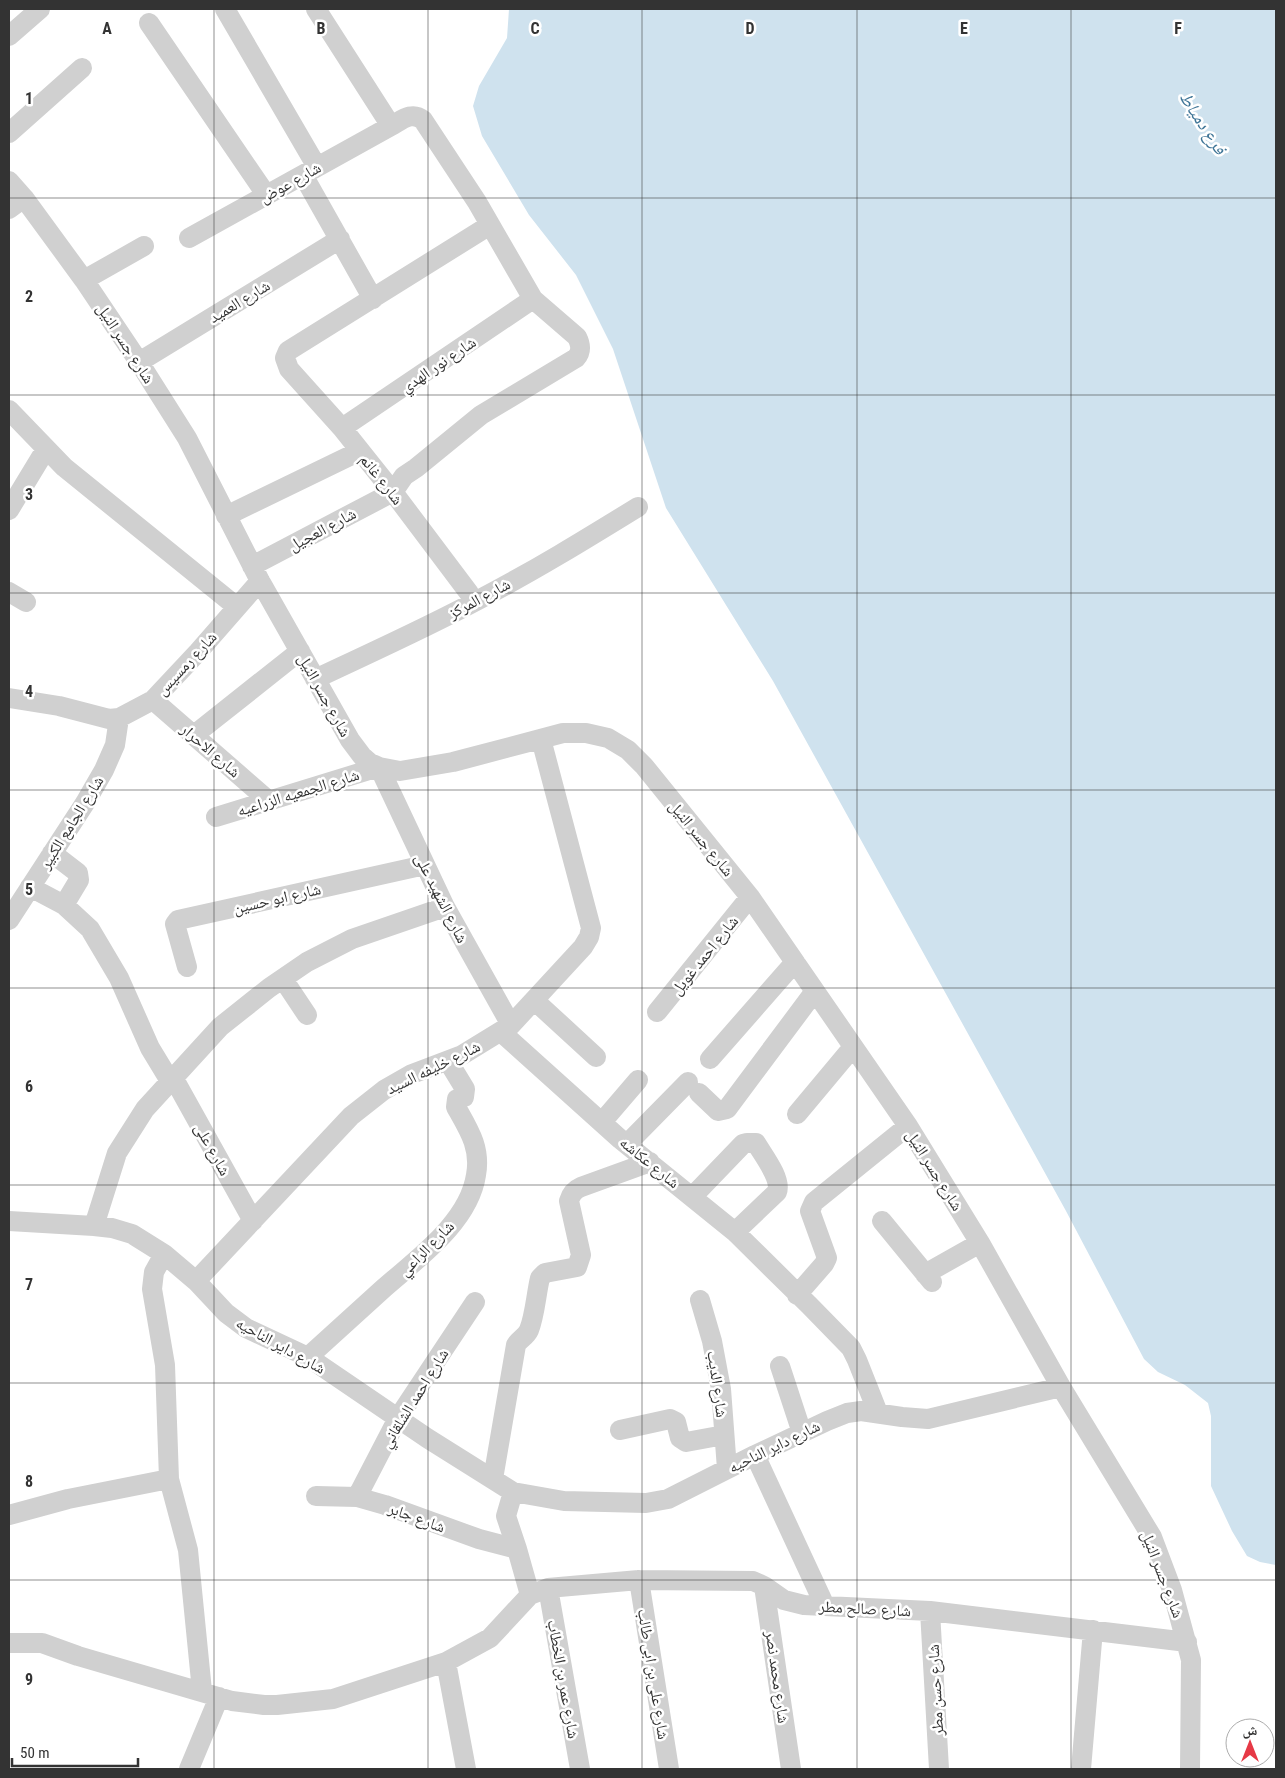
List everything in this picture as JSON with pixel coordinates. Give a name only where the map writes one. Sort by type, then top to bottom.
[{"type":"street","points":[[9,36],[40,9]]},
{"type":"street","points":[[225,9],[310,171],[340,240],[373,299],[490,226]]},
{"type":"street","points":[[316,9],[391,126]]},
{"type":"street","points":[[150,23],[267,196]]},
{"type":"street","points":[[9,133],[82,68]]},
{"type":"street","name":"شارع عوض","points":[[189,238],[410,116],[423,120],[534,299],[577,337],[580,343],[578,355],[481,415],[404,476],[393,492]]},
{"type":"street","name":"شارع جسر النيل","points":[[9,181],[16,204],[84,280],[187,438],[256,574],[355,748],[366,760],[379,767],[400,771],[453,762],[563,733],[586,733],[608,738],[628,750],[644,766],[750,897],[908,1126],[980,1243],[1061,1387],[1152,1537],[1172,1590],[1191,1660],[1190,1769]]},
{"type":"street","name":"شارع العميد","points":[[139,362],[340,240]]},
{"type":"street","points":[[84,280],[144,246]]},
{"type":"street","name":"شارع غانم","points":[[373,299],[288,351],[285,358],[289,369],[342,428],[469,593]]},
{"type":"street","name":"شارع نور الهدي","points":[[342,428],[534,299]]},
{"type":"street","points":[[9,410],[64,467],[237,607]]},
{"type":"street","points":[[9,510],[46,449]]},
{"type":"street","points":[[226,516],[360,451]]},
{"type":"street","name":"شارع العجيل","points":[[256,574],[393,492]]},
{"type":"street","name":"شارع المركز","points":[[315,678],[399,640],[480,599],[560,555],[638,507]]},
{"type":"street","name":"شارع رمسيس","points":[[118,718],[153,700],[237,607],[256,574]]},
{"type":"street","points":[[9,592],[26,602]]},
{"type":"street","points":[[194,735],[300,651]]},
{"type":"street","points":[[9,698],[59,706],[109,719],[118,718]]},
{"type":"street","name":"شارع الاحرار","points":[[153,700],[270,801]]},
{"type":"street","name":"شارع الجامع الكبير","points":[[9,920],[85,803],[110,759],[115,745],[118,718]]},
{"type":"street","name":"شارع خليفه السيد","points":[[196,1281],[351,1116],[384,1090],[405,1078],[462,1055],[506,1028],[583,947],[589,937],[591,928],[541,739]]},
{"type":"street","name":"شارع الجمعيه الزراعيه","points":[[216,817],[379,767]]},
{"type":"street","name":"شارع الشهيد على","points":[[379,767],[445,907],[506,1028]]},
{"type":"street","points":[[52,853],[78,872],[79,876],[79,880],[64,905]]},
{"type":"street","name":"شارع ابو حسين","points":[[187,967],[175,924],[178,920],[425,865]]},
{"type":"street","name":"شارع على","points":[[30,887],[64,905],[90,929],[118,978],[142,1032],[253,1221]]},
{"type":"street","name":"شارع احمد غويل","points":[[657,1012],[750,897]]},
{"type":"street","points":[[94,1226],[117,1153],[145,1109],[220,1027],[308,962],[352,939],[445,907]]},
{"type":"street","points":[[710,1059],[795,962]]},
{"type":"street","points":[[283,979],[308,1015]]},
{"type":"street","points":[[627,1144],[694,1088],[718,1111],[726,1109],[815,991]]},
{"type":"street","points":[[534,1000],[596,1057]]},
{"type":"street","name":"شارع عكاشه","points":[[506,1028],[602,1122],[735,1232],[755,1264],[797,1294],[851,1348],[878,1413]]},
{"type":"street","points":[[797,1114],[853,1047]]},
{"type":"street","name":"شارع الراعي","points":[[308,1357],[438,1240],[464,1209],[472,1192],[477,1174],[477,1155],[473,1137],[455,1104],[456,1099],[464,1097],[465,1089],[448,1061]]},
{"type":"street","points":[[602,1122],[638,1080]]},
{"type":"street","points":[[797,1294],[824,1264],[827,1258],[810,1211],[814,1202],[908,1126]]},
{"type":"street","points":[[692,1196],[744,1144],[756,1143],[778,1181],[778,1188],[777,1192],[735,1232]]},
{"type":"street","points":[[493,1479],[516,1346],[530,1328],[540,1278],[545,1273],[577,1267],[580,1262],[581,1255],[569,1201],[570,1196],[581,1187],[650,1162]]},
{"type":"street","name":"شارع داير الناحيه","points":[[9,1221],[94,1226],[112,1228],[132,1234],[164,1254],[196,1281],[238,1323],[308,1357],[427,1438],[513,1492],[564,1501],[668,1500],[755,1455],[847,1413],[861,1411],[902,1417],[928,1418],[1061,1387]]},
{"type":"street","points":[[882,1221],[929,1278],[980,1243]]},
{"type":"street","points":[[164,1254],[154,1272],[152,1289],[165,1365],[169,1479],[188,1550],[210,1694],[189,1769]]},
{"type":"street","name":"شارع الديب","points":[[700,1300],[712,1341],[721,1389],[727,1469]]},
{"type":"street","name":"شارع احمد الشلقاني","points":[[357,1498],[398,1418],[475,1302]]},
{"type":"street","points":[[780,1366],[802,1433]]},
{"type":"street","points":[[620,1430],[670,1418],[676,1422],[680,1438],[686,1442],[724,1435]]},
{"type":"street","points":[[755,1455],[826,1606]]},
{"type":"street","points":[[9,1515],[68,1499],[169,1479]]},
{"type":"street","name":"شارع عمر بن الخطاب","points":[[513,1492],[506,1516],[517,1549],[539,1592],[580,1769]]},
{"type":"street","name":"شارع جابر","points":[[316,1496],[357,1498],[385,1505],[480,1539],[517,1549]]},
{"type":"street","name":"شارع صالح مطر","points":[[539,1592],[639,1580],[745,1581],[764,1586],[784,1600],[793,1603],[930,1611],[1187,1642]]},
{"type":"street","name":"شارع على بن ابى طالب","points":[[639,1580],[669,1769]]},
{"type":"street","name":"شارع محمد نصر","points":[[764,1586],[791,1769]]},
{"type":"street","points":[[9,1643],[48,1645],[78,1656],[232,1701],[264,1705],[333,1699],[446,1662],[490,1638],[539,1592]]},
{"type":"street","name":"شارع حسن مطر","points":[[930,1611],[939,1769]]},
{"type":"street","points":[[1082,1769],[1093,1630]]},
{"type":"street","points":[[446,1662],[466,1769]]},
{"type":"water","name":"فرع دمياط","points":[[509,9],[1276,9],[1276,1565],[1260,1562],[1247,1556],[1232,1531],[1211,1486],[1211,1416],[1208,1403],[1185,1385],[1158,1372],[1144,1359],[1066,1211],[773,681],[666,508],[613,349],[576,275],[529,215],[482,136],[473,106],[479,86],[507,38]]}]
